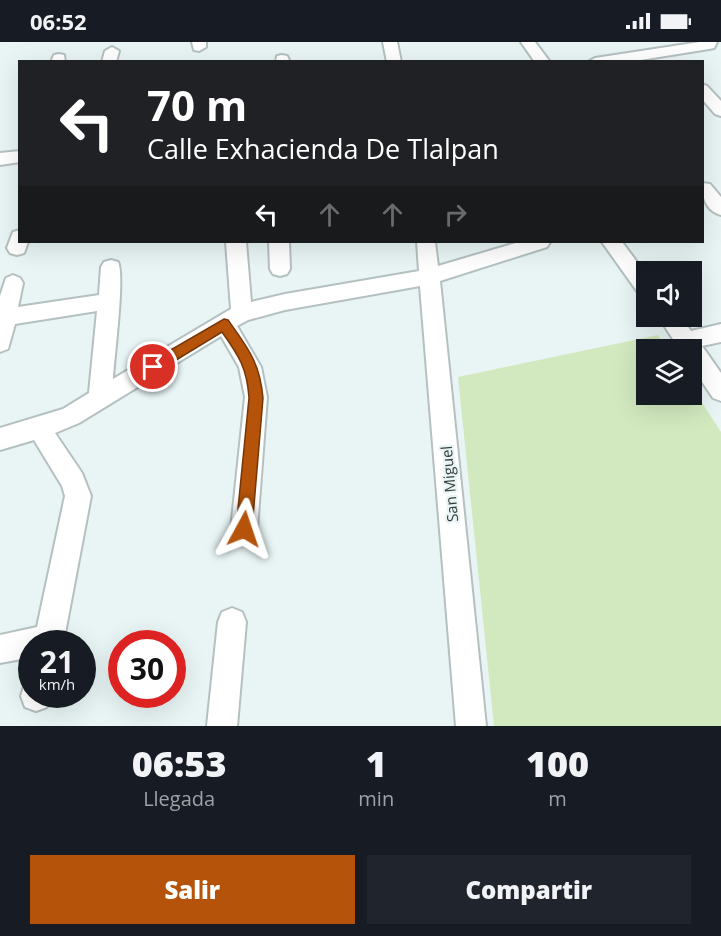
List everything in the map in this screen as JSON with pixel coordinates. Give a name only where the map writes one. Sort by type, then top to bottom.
[{"type":"street","points":[[390,42],[394,60]]},
{"type":"street","points":[[528,42],[542,60]]},
{"type":"street","points":[[627,60],[675,57],[710,43]]},
{"type":"street","points":[[704,91],[721,111]]},
{"type":"street","points":[[0,159],[18,156]]},
{"type":"street","points":[[709,187],[721,209]]},
{"type":"street","points":[[236,243],[233,319],[255,379],[256,398],[244,529]]},
{"type":"street","points":[[279,243],[280,268]]},
{"type":"street","name":"San Miguel","points":[[426,243],[471,726]]},
{"type":"street","points":[[0,439],[71,416],[233,319],[285,302],[431,276],[537,243]]},
{"type":"street","points":[[613,243],[636,274]]},
{"type":"street","points":[[100,399],[110,301],[111,267]]},
{"type":"street","points":[[0,343],[13,283]]},
{"type":"street","points":[[5,317],[110,301]]},
{"type":"street","points":[[695,339],[721,333]]},
{"type":"street","points":[[702,364],[721,391]]},
{"type":"street","points":[[39,428],[73,482],[78,496],[50,630]]},
{"type":"street","points":[[222,726],[232,622]]},
{"type":"street","points":[[0,649],[18,646]]},
{"type":"green space","points":[[658,335],[661,339],[639,339]]},
{"type":"green space","points":[[636,340],[636,405],[702,405],[702,403],[721,432],[721,726],[494,726],[458,377]]},
{"type":"route","points":[[153,367],[224,324],[248,358],[255,379],[256,398],[244,529]]}]
